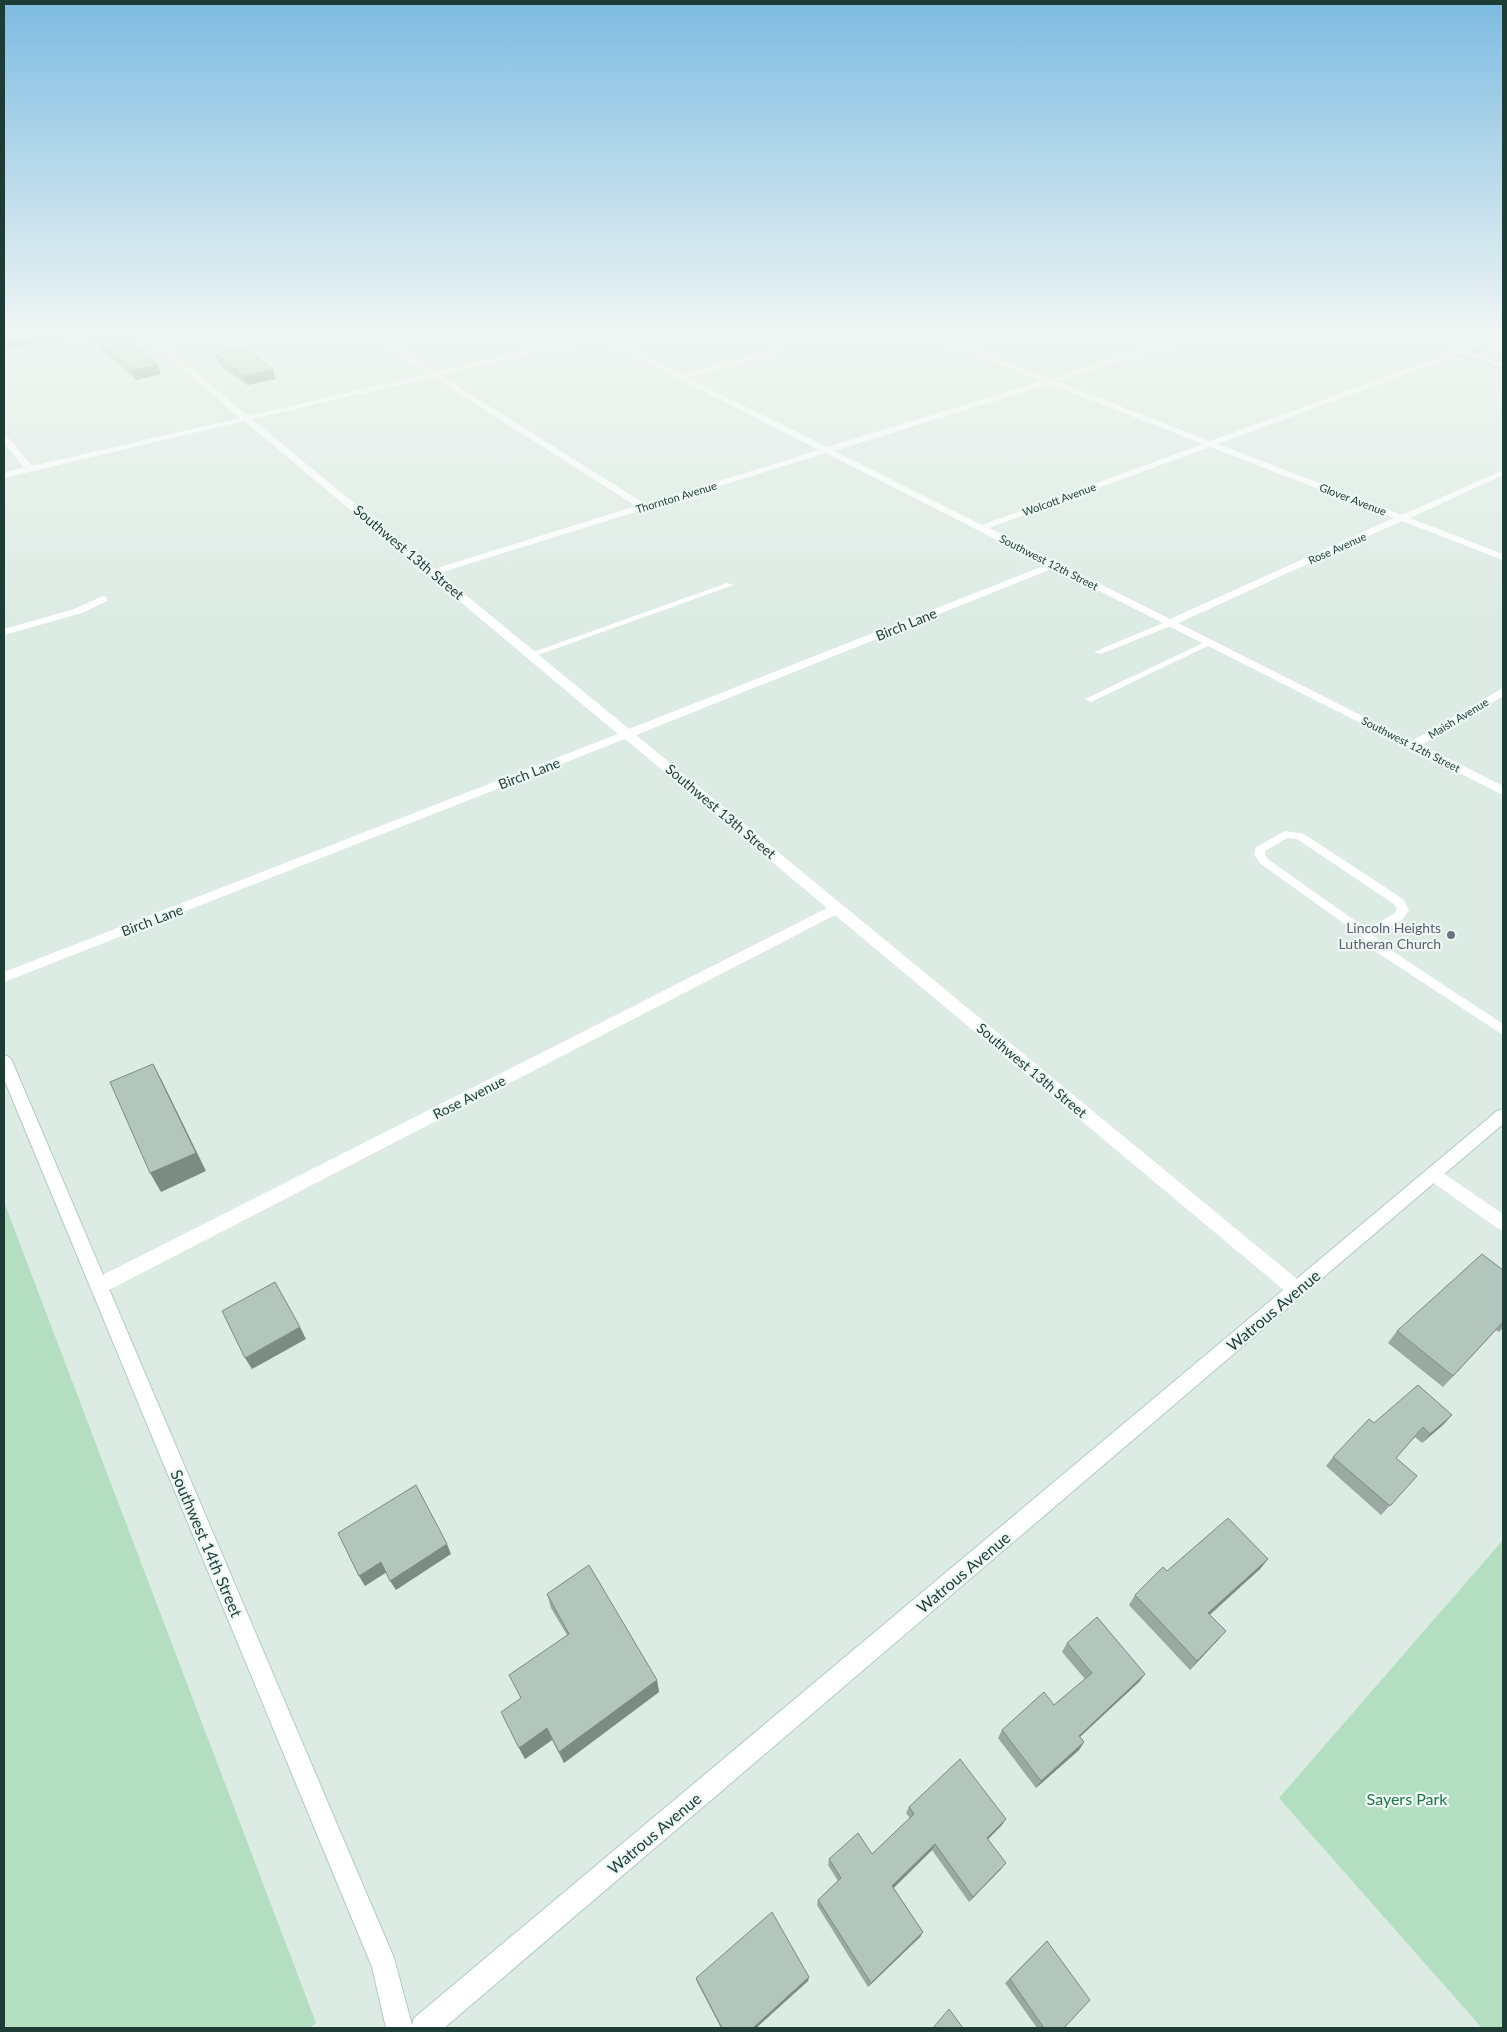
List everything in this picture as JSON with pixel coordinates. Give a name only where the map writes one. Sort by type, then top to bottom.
[{"type":"street","points":[[4,475],[204,428]]},
{"type":"street","name":"Southwest 13th Street","points":[[258,428],[1297,1290]]},
{"type":"street","points":[[519,428],[644,507]]},
{"type":"street","name":"Southwest 12th Street","points":[[784,428],[1503,791]]},
{"type":"street","name":"Thornton Avenue","points":[[433,572],[901,428]]},
{"type":"street","name":"Glover Avenue","points":[[1171,428],[1503,557]]},
{"type":"street","name":"Wolcott Avenue","points":[[981,528],[1252,428]]},
{"type":"street","points":[[4,438],[30,469]]},
{"type":"street","name":"Rose Avenue","points":[[1170,623],[1503,472]]},
{"type":"street","name":"Birch Lane","points":[[4,978],[1054,565]]},
{"type":"street","points":[[4,632],[78,611],[103,599]]},
{"type":"street","name":"Maish Avenue","points":[[1413,745],[1503,691]]},
{"type":"street","name":"Rose Avenue","points":[[99,1286],[838,908]]},
{"type":"street","name":"Southwest 14th Street","points":[[4,1061],[385,1967],[399,2028]]},
{"type":"street","name":"Watrous Avenue","points":[[424,2028],[1503,1115]]},
{"type":"street","points":[[1434,1174],[1503,1223]]},
{"type":"lane","points":[[532,654],[730,585]]},
{"type":"lane","points":[[1098,652],[1170,623]]},
{"type":"lane","points":[[1090,699],[1210,643]]},
{"type":"lane","points":[[1367,934],[1399,916],[1403,910],[1399,902],[1300,836],[1284,834],[1260,849],[1259,855],[1265,862],[1367,934],[1379,948],[1503,1030]]},
{"type":"green space","points":[[4,1202],[316,2023],[310,2028],[4,2028]]},
{"type":"green space","name":"Sayers Park","points":[[1503,1540],[1503,2028],[1482,2028],[1279,1798]]},
{"type":"building","points":[[153,1064],[196,1153],[150,1173],[110,1082]]},
{"type":"building","points":[[1482,1254],[1503,1270],[1503,1322],[1453,1376],[1397,1331]]},
{"type":"building","points":[[275,1282],[300,1327],[245,1358],[222,1311]]},
{"type":"building","points":[[1418,1385],[1452,1415],[1430,1434],[1423,1427],[1396,1458],[1417,1476],[1390,1506],[1333,1457],[1369,1419],[1374,1423]]},
{"type":"building","points":[[416,1485],[447,1544],[390,1581],[381,1562],[359,1576],[338,1533]]},
{"type":"building","points":[[1228,1518],[1268,1559],[1208,1613],[1226,1631],[1197,1661],[1135,1595],[1163,1567],[1167,1571]]},
{"type":"building","points":[[589,1565],[657,1680],[559,1752],[547,1728],[519,1748],[501,1712],[521,1698],[509,1675],[569,1634],[547,1594]]},
{"type":"building","points":[[1097,1617],[1145,1674],[1079,1736],[1084,1742],[1041,1781],[1002,1730],[1044,1692],[1054,1705],[1092,1673],[1067,1643]]},
{"type":"building","points":[[960,1759],[1006,1819],[987,1838],[1006,1863],[973,1897],[935,1844],[892,1886],[923,1932],[871,1983],[818,1900],[841,1878],[829,1859],[858,1833],[872,1854],[914,1814],[909,1807]]},
{"type":"building","points":[[772,1912],[809,1977],[753,2028],[722,2028],[696,1978]]},
{"type":"building","points":[[1047,1941],[1090,2000],[1064,2028],[1044,2028],[1010,1979]]},
{"type":"building","points":[[949,2009],[963,2028],[933,2028]]},
{"type":"place","name":"Lincoln Heights Lutheran Church","points":[[1451,935]]}]
